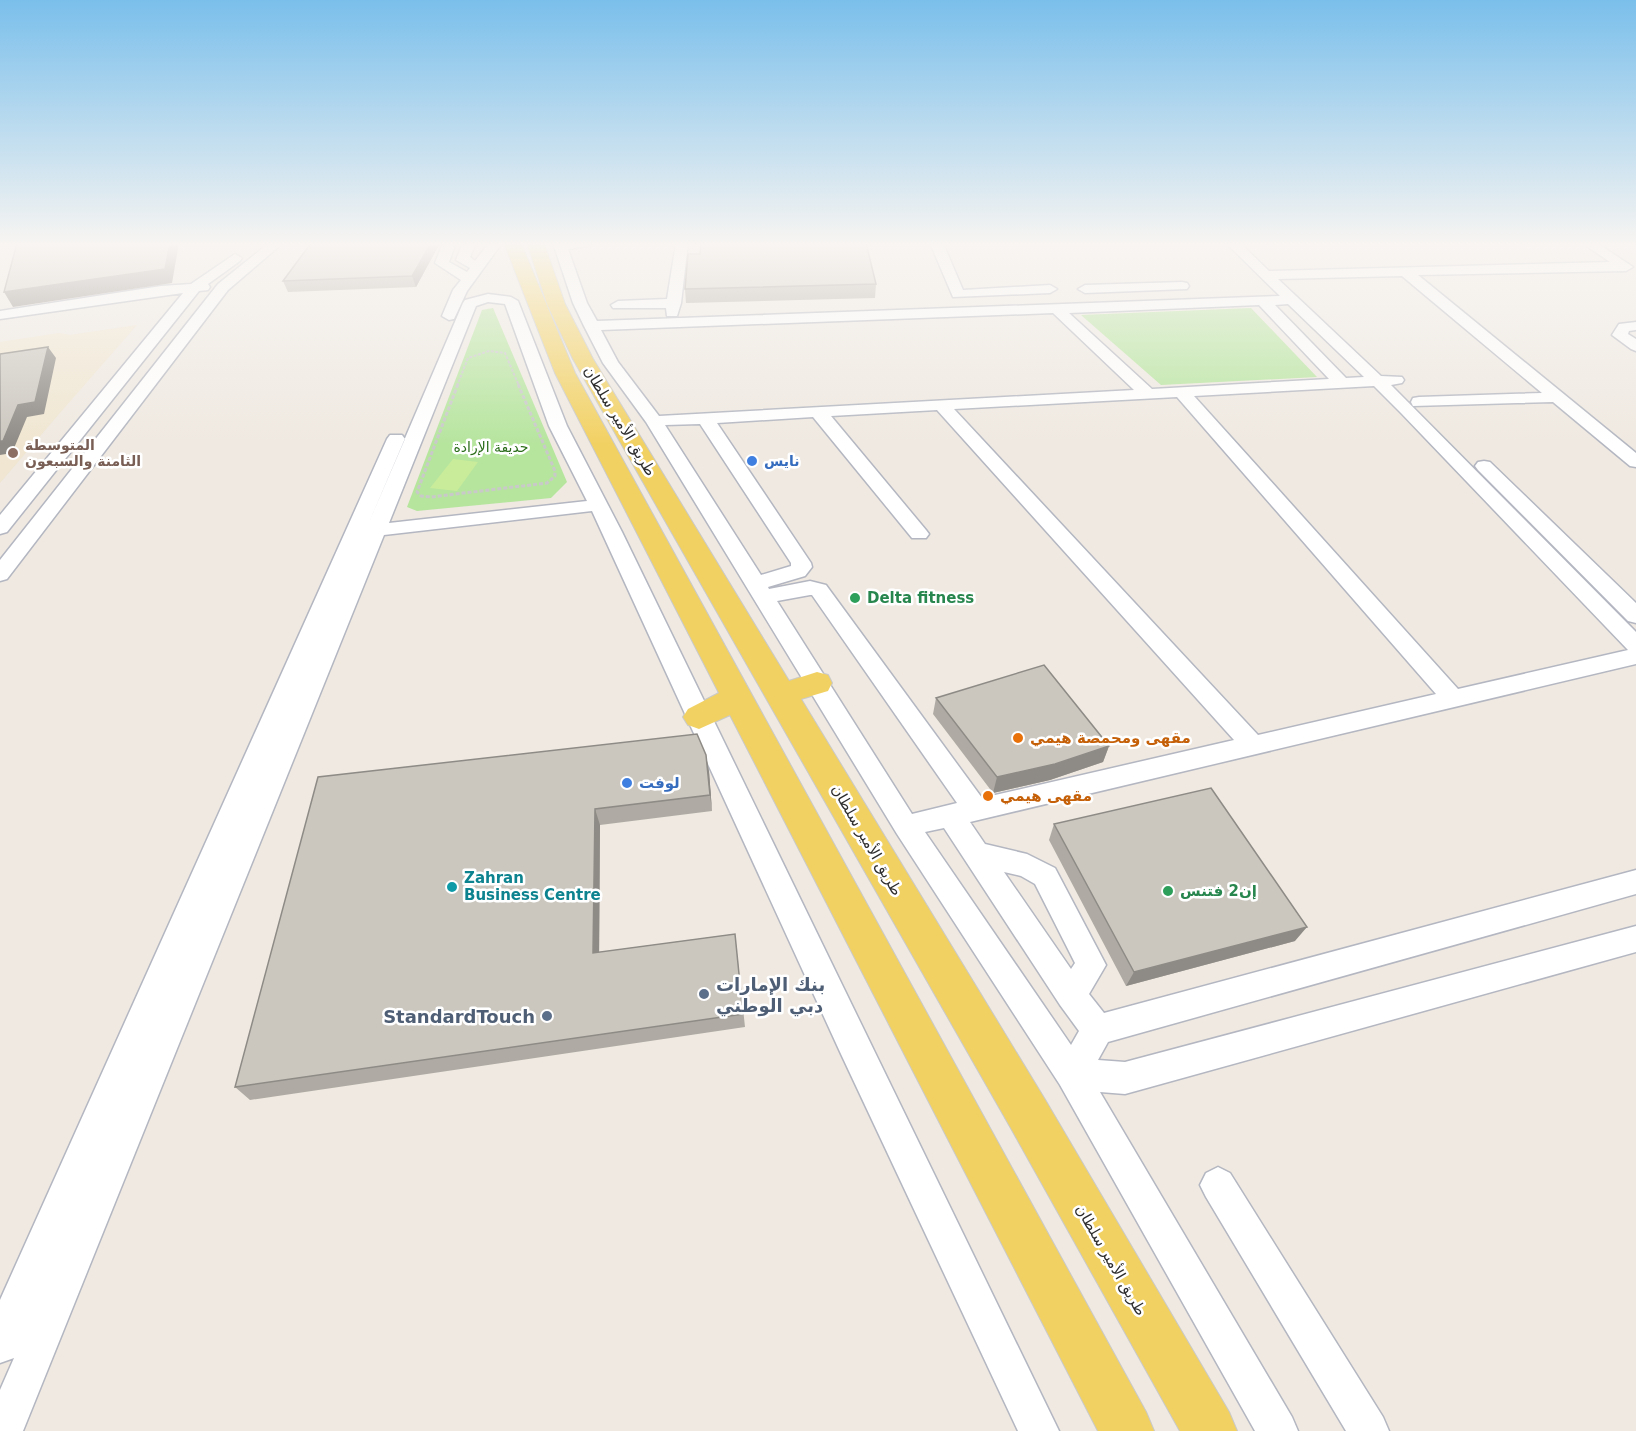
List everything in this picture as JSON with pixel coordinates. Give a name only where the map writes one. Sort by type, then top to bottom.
[{"type":"main road","name":"طريق الأمير سلطان","points":[[552,310],[565,373],[634,443],[1028,1114],[1210,1431]]},
{"type":"main road","name":"طريق الأمير سلطان","points":[[634,443],[737,698],[1127,1431]]},
{"type":"main road","points":[[782,694],[817,683]]},
{"type":"main road","points":[[699,717],[737,698]]},
{"type":"street","points":[[0,315],[36,310]]},
{"type":"street","points":[[0,528],[177,310]]},
{"type":"street","points":[[1,571],[205,310]]},
{"type":"street","points":[[0,1344],[451,310]]},
{"type":"street","points":[[3,1431],[467,310]]},
{"type":"street","points":[[531,310],[525,345],[558,426],[598,505],[852,1043],[1039,1431]]},
{"type":"street","points":[[581,310],[589,321],[610,363],[634,443],[760,590],[906,826],[1071,1074],[1278,1431]]},
{"type":"street","points":[[589,321],[661,310]]},
{"type":"street","points":[[589,321],[795,310]]},
{"type":"street","points":[[1079,310],[1148,394]]},
{"type":"street","points":[[1271,310],[1342,383]]},
{"type":"street","points":[[1306,310],[1636,645]]},
{"type":"street","points":[[1310,310],[1396,380],[1636,616]]},
{"type":"street","points":[[1452,310],[1636,462]]},
{"type":"street","points":[[1636,326],[1624,327],[1620,335],[1636,346]]},
{"type":"street","points":[[634,443],[705,418],[1396,380]]},
{"type":"street","points":[[1181,392],[1453,698]]},
{"type":"street","points":[[1419,402],[1557,397]]},
{"type":"street","points":[[941,405],[1253,745]]},
{"type":"street","points":[[818,412],[919,534]]},
{"type":"street","points":[[705,418],[801,562],[802,567],[798,571],[760,590]]},
{"type":"street","points":[[375,530],[598,505]]},
{"type":"street","points":[[760,590],[810,588],[819,590],[963,813],[977,854],[1071,995],[1098,1030]]},
{"type":"street","points":[[906,826],[1636,656]]},
{"type":"street","points":[[977,854],[1027,866],[1045,876],[1091,965],[1071,995]]},
{"type":"street","points":[[1071,1074],[1098,1030],[1636,882]]},
{"type":"street","points":[[1071,1074],[1125,1078],[1636,939]]},
{"type":"street","points":[[1218,1185],[1370,1431]]},
{"type":"path","points":[[489,351],[505,353],[555,471],[555,476],[547,483],[432,497],[421,496],[417,492],[468,358],[489,351]]},
{"type":"shaded area","points":[[137,325],[59,414],[0,483],[0,342]]},
{"type":"green space","name":"حديقة الإرادة","points":[[482,310],[494,310],[567,482],[551,498],[417,511],[407,507]]},
{"type":"green space","points":[[1253,310],[1317,377],[1161,385],[1081,315]]},
{"type":"green space","points":[[453,459],[478,462],[457,491],[430,488]]},
{"type":"building","points":[[48,347],[35,402],[18,405],[3,441],[0,441],[0,354]]},
{"type":"building","name":"مقهى ومحمصة هيمي","points":[[1044,665],[1109,746],[1055,764],[997,777],[936,698]]},
{"type":"building","name":"Zahran Business Centre","points":[[697,734],[706,755],[710,795],[595,809],[593,953],[735,934],[743,1014],[235,1087],[318,777]]},
{"type":"building","name":"إن2 فتنس","points":[[1211,788],[1307,927],[1134,972],[1054,824]]},
{"type":"place","name":"المتوسطة الثامنة والسبعون","points":[[13,453]]},
{"type":"place","name":"نايس","points":[[752,461]]},
{"type":"place","name":"Delta fitness","points":[[855,598]]},
{"type":"place","name":"مقهى ومحمصة هيمي","points":[[1018,738]]},
{"type":"place","name":"لوفت","points":[[627,783]]},
{"type":"place","name":"مقهى هيمي","points":[[988,796]]},
{"type":"place","name":"Zahran Business Centre","points":[[452,887]]},
{"type":"place","name":"إن2 فتنس","points":[[1168,891]]},
{"type":"place","name":"بنك الإمارات دبي الوطني","points":[[704,994]]},
{"type":"place","name":"StandardTouch","points":[[547,1016]]}]
